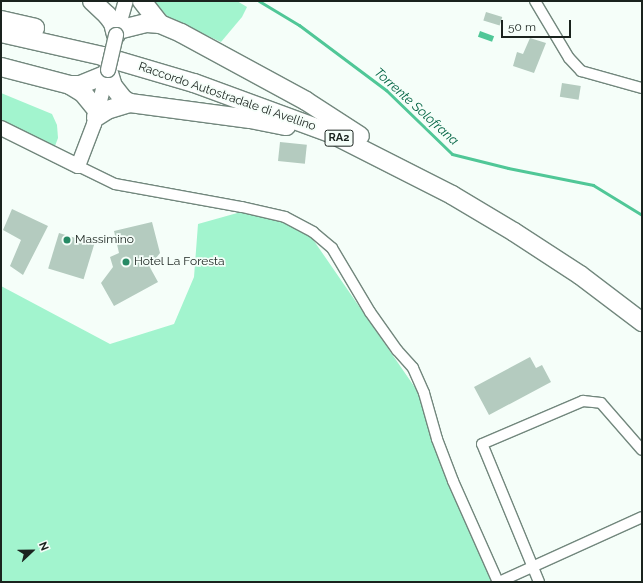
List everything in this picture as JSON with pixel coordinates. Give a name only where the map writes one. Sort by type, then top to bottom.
[{"type":"highway","points":[[92,1],[107,15],[117,32],[141,23],[160,24],[181,33],[242,65],[306,101],[360,136]]},
{"type":"highway","points":[[142,1],[160,24]]},
{"type":"highway","name":"Raccordo Autostradale di Avellino","points":[[1,20],[124,50],[219,80],[310,114],[360,136],[461,187],[521,222],[592,270],[642,307]]},
{"type":"highway","name":"Raccordo Autostradale di Avellino","points":[[1,33],[102,56],[194,83],[330,133],[452,195],[514,232],[580,275],[642,322]]},
{"type":"highway","points":[[1,67],[70,85],[80,85],[107,72],[113,86],[123,99],[130,103],[250,118],[281,124],[373,155]]},
{"type":"highway","points":[[70,85],[83,93],[96,114],[130,103]]},
{"type":"street","points":[[78,166],[96,114],[126,1]]},
{"type":"street","points":[[535,1],[569,58],[581,70],[642,88]]},
{"type":"street","points":[[1,128],[114,184],[285,217],[313,232],[332,248],[370,312],[397,350],[413,368],[424,393],[437,439],[453,482],[499,582],[642,517]]},
{"type":"street","points":[[539,582],[482,444],[583,401],[601,403],[642,450]]},
{"type":"shaded area","points":[[153,1],[237,1],[247,7],[242,17],[221,42],[169,18]]},
{"type":"shaded area","points":[[480,31],[494,36],[492,42],[478,37]]},
{"type":"shaded area","points":[[1,93],[52,114],[57,125],[58,138],[55,146],[1,122]]},
{"type":"shaded area","points":[[248,210],[301,222],[427,405],[493,582],[1,582],[1,286],[110,344],[174,324],[194,277],[198,224]]},
{"type":"building","points":[[486,12],[502,17],[500,26],[483,21]]},
{"type":"building","points":[[530,38],[546,43],[534,73],[513,66],[517,52],[523,54]]},
{"type":"building","points":[[562,83],[581,86],[579,100],[560,97]]},
{"type":"building","points":[[280,142],[307,145],[305,164],[278,161]]},
{"type":"building","points":[[12,209],[48,226],[23,275],[10,266],[21,240],[3,230]]},
{"type":"building","points":[[152,222],[160,253],[156,258],[147,262],[158,282],[114,306],[101,283],[113,267],[110,257],[119,253],[114,231]]},
{"type":"building","points":[[59,233],[94,244],[84,279],[48,268]]},
{"type":"building","points":[[530,357],[536,368],[542,365],[551,382],[489,415],[474,387]]},
{"type":"waterway","name":"Torrente Solofrana","points":[[259,1],[299,25],[386,90],[452,154],[508,168],[593,185],[642,215]]},
{"type":"place","name":"Massimino","points":[[67,240]]},
{"type":"place","name":"Hotel La Foresta","points":[[126,262]]}]
